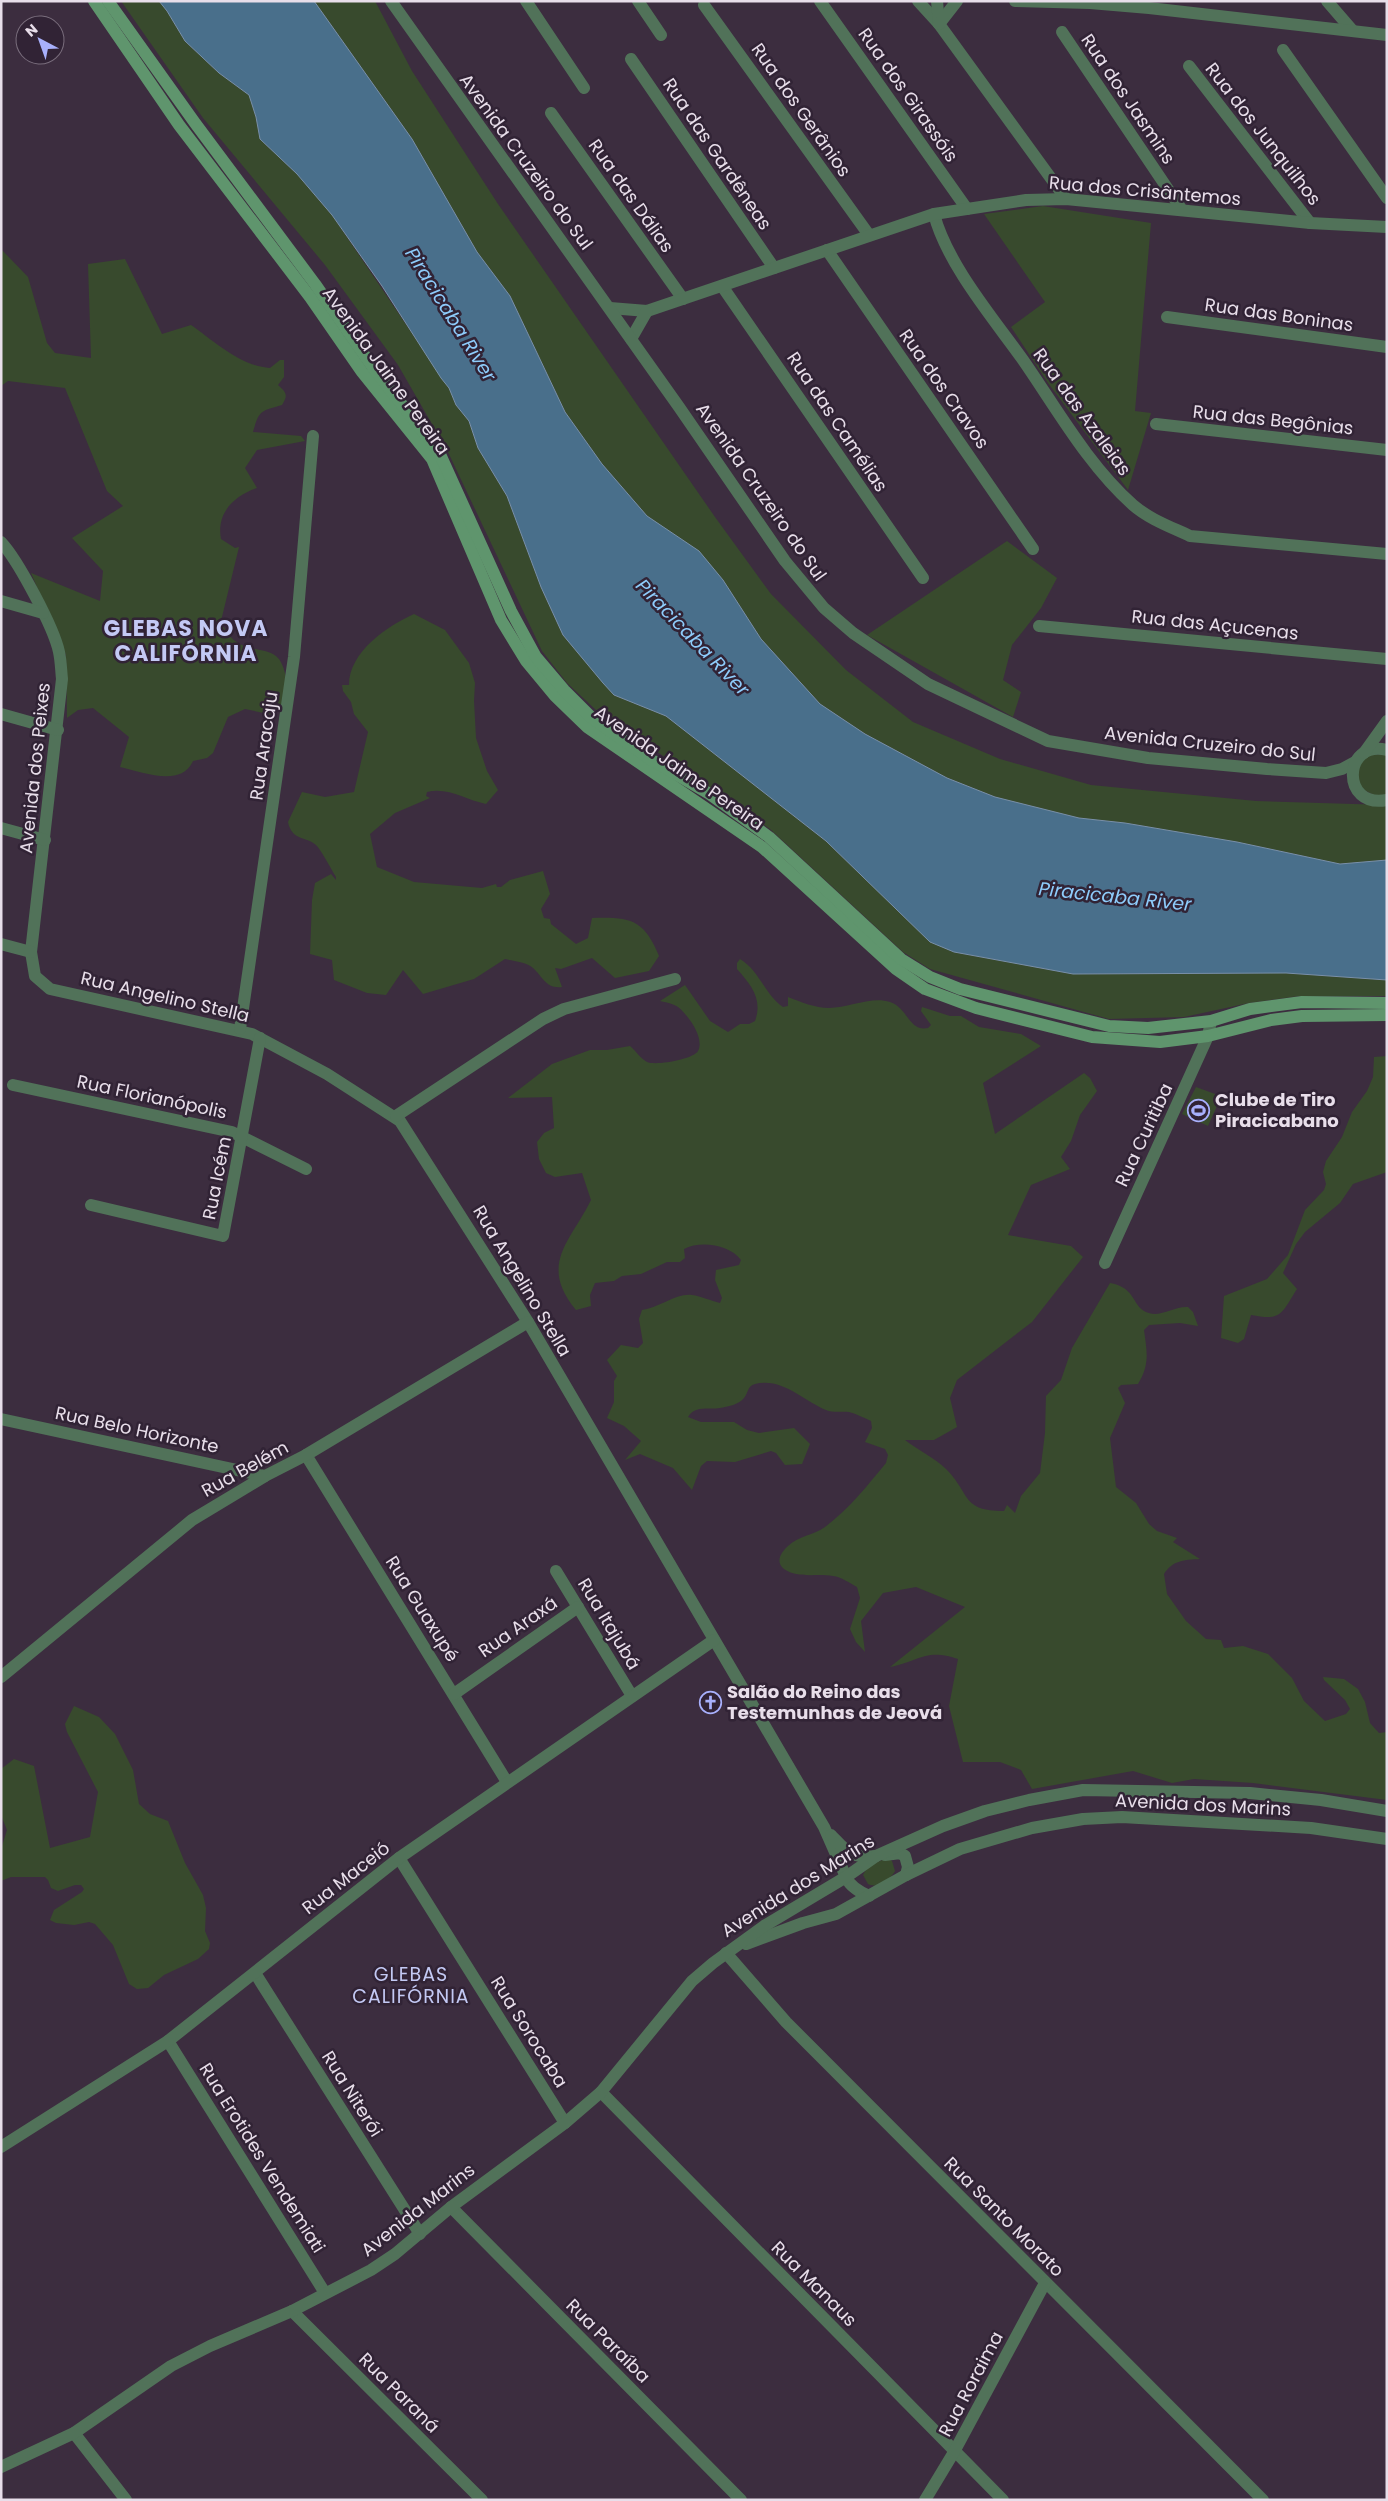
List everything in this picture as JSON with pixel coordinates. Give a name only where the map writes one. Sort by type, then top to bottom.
[{"type":"main road","name":"Avenida Jaime Pereira","points":[[94,1],[179,125],[310,297],[362,372],[432,459],[501,620],[526,661],[555,696],[587,727],[762,847],[896,969],[925,989],[976,1008],[1092,1037],[1160,1042],[1208,1036],[1272,1020],[1302,1016],[1387,1015]]},
{"type":"main road","name":"Avenida Jaime Pereira","points":[[108,1],[315,284],[374,369],[439,452],[511,611],[536,657],[564,690],[592,718],[650,760],[708,794],[769,837],[901,959],[930,977],[982,995],[1109,1026],[1148,1028],[1212,1021],[1250,1009],[1302,1002],[1387,1002]]},
{"type":"street","name":"Avenida Cruzeiro do Sul","points":[[391,1],[610,308],[785,561],[824,608],[853,633],[928,684],[1048,741],[1148,758],[1326,773],[1342,769],[1372,749],[1387,750]]},
{"type":"street","points":[[526,1],[584,88]]},
{"type":"street","points":[[638,1],[661,35]]},
{"type":"street","name":"Rua dos Girassóis","points":[[820,1],[966,209]]},
{"type":"street","points":[[918,1],[939,24],[1066,199]]},
{"type":"street","points":[[937,1],[939,24]]},
{"type":"street","points":[[939,24],[957,1]]},
{"type":"street","points":[[1015,1],[1119,5],[1387,35]]},
{"type":"street","points":[[1327,1],[1352,30]]},
{"type":"street","name":"Rua dos Gerânios","points":[[704,5],[869,236]]},
{"type":"street","name":"Rua dos Jasmins","points":[[1062,32],[1182,210]]},
{"type":"street","points":[[1283,50],[1387,198]]},
{"type":"street","name":"Rua das Gardêneas","points":[[631,59],[774,268]]},
{"type":"street","name":"Rua dos Junquilhos","points":[[1189,66],[1310,223]]},
{"type":"street","name":"Rua das Dálias","points":[[550,113],[683,299]]},
{"type":"street","name":"Rua dos Crisântemos","points":[[610,308],[647,311],[934,214],[1026,200],[1066,199],[1310,223],[1387,227]]},
{"type":"street","name":"Rua das Azaleias","points":[[934,214],[944,245],[977,295],[1102,474],[1134,507],[1162,524],[1190,536],[1387,554]]},
{"type":"street","name":"Rua dos Cravos","points":[[827,250],[1033,549]]},
{"type":"street","name":"Rua das Camélias","points":[[722,286],[923,578]]},
{"type":"street","points":[[631,339],[647,311]]},
{"type":"street","name":"Rua das Boninas","points":[[1167,318],[1387,347]]},
{"type":"street","name":"Rua das Begônias","points":[[1156,424],[1387,450]]},
{"type":"street","name":"Rua Aracaju","points":[[240,1029],[294,657],[313,436]]},
{"type":"street","name":"Avenida dos Peixes","points":[[1,542],[14,559],[43,613],[59,651],[62,679],[58,730],[32,952]]},
{"type":"street","points":[[1,601],[43,613]]},
{"type":"street","name":"Rua das Açucenas","points":[[1039,626],[1387,659]]},
{"type":"street","points":[[1,714],[58,730]]},
{"type":"street","points":[[1356,789],[1352,776],[1360,758],[1387,721]]},
{"type":"street","name":"Avenida Cruzeiro do Sul","points":[[1326,773],[1356,789],[1370,800],[1387,800]]},
{"type":"street","points":[[1,828],[45,840]]},
{"type":"street","points":[[1,944],[32,952]]},
{"type":"street","name":"Rua Angelino Stella","points":[[32,952],[35,976],[50,989],[240,1029],[327,1074],[396,1116],[408,1130],[528,1322],[824,1827]]},
{"type":"street","points":[[396,1116],[550,1015],[564,1009],[675,979]]},
{"type":"street","name":"Rua Curitiba","points":[[1105,1263],[1208,1036],[1212,1021]]},
{"type":"street","name":"Rua Icém","points":[[91,1205],[224,1236],[260,1038]]},
{"type":"street","name":"Rua Florianópolis","points":[[13,1085],[232,1132],[306,1169]]},
{"type":"street","name":"Rua Belém","points":[[1,1677],[192,1520],[265,1476],[306,1455],[528,1322]]},
{"type":"street","name":"Rua Belo Horizonte","points":[[1,1419],[265,1476]]},
{"type":"street","name":"Rua Guaxupé","points":[[306,1455],[507,1782]]},
{"type":"street","name":"Rua Itajubá","points":[[556,1571],[632,1696]]},
{"type":"street","name":"Rua Araxá","points":[[454,1694],[578,1606]]},
{"type":"street","name":"Rua Maceió","points":[[1,2147],[168,2041],[399,1858],[714,1640]]},
{"type":"street","name":"Avenida dos Marins","points":[[726,1953],[803,1901],[846,1877],[876,1856],[943,1826],[985,1811],[1029,1800],[1083,1790],[1250,1793],[1321,1800],[1387,1812]]},
{"type":"street","name":"Avenida dos Marins","points":[[726,1953],[803,1923],[836,1914],[906,1875],[960,1849],[1032,1828],[1083,1819],[1122,1817],[1311,1828],[1387,1839]]},
{"type":"street","points":[[824,1827],[847,1853],[857,1857],[900,1853],[905,1856],[908,1867],[906,1875]]},
{"type":"street","points":[[824,1827],[848,1882],[856,1890],[869,1896]]},
{"type":"street","name":"Rua Sorocaba","points":[[399,1858],[565,2123]]},
{"type":"street","name":"Avenida Marins","points":[[1,2468],[74,2433],[171,2366],[210,2346],[292,2311],[371,2270],[420,2234],[451,2207],[565,2123],[601,2092],[692,1981],[726,1953]]},
{"type":"street","name":"Rua Santo Morato","points":[[726,1953],[786,2022],[1263,2500]]},
{"type":"street","name":"Rua Niterói","points":[[254,1973],[420,2234]]},
{"type":"street","name":"Rua Erotides Vendemiati","points":[[168,2041],[326,2293]]},
{"type":"street","name":"Rua Manaus","points":[[601,2092],[1003,2500]]},
{"type":"street","name":"Rua Paraíba","points":[[451,2207],[741,2500]]},
{"type":"street","name":"Rua Roraima","points":[[925,2500],[954,2452],[1045,2283]]},
{"type":"street","name":"Rua Paraná","points":[[292,2311],[482,2500]]},
{"type":"street","points":[[74,2433],[126,2500]]},
{"type":"green space","points":[[121,1],[159,1],[185,41],[219,73],[249,95],[260,139],[297,174],[332,215],[449,388],[456,405],[469,421],[478,448],[507,496],[541,587],[563,635],[614,695],[666,716],[826,841],[930,941],[954,952],[1073,974],[1286,973],[1387,980],[1387,996],[1299,996],[1249,1003],[1184,1017],[1109,1019],[930,969],[903,952],[770,829],[596,710],[567,683],[542,651],[448,452],[398,365],[325,265],[203,118]]},
{"type":"green space","points":[[314,1],[375,1],[412,71],[498,204],[715,517],[771,594],[846,670],[913,722],[1000,759],[1091,785],[1256,801],[1387,805],[1387,860],[1340,864],[1237,842],[1125,823],[1079,818],[995,797],[947,778],[865,734],[820,704],[761,639],[723,580],[704,558],[647,516],[602,464],[565,412],[510,296],[477,252],[412,139]]},
{"type":"green space","points":[[1043,206],[1151,223],[1135,411],[1151,413],[1128,490],[1048,383],[1011,327],[1045,302],[984,214]]},
{"type":"green space","points":[[1,249],[28,277],[47,343],[55,353],[91,358],[88,264],[125,259],[162,334],[191,325],[228,352],[248,363],[270,368],[280,360],[284,360],[284,377],[278,385],[286,394],[285,399],[282,405],[265,410],[259,415],[253,432],[301,436],[305,441],[257,450],[245,468],[257,488],[241,496],[228,507],[221,521],[220,530],[221,539],[235,548],[239,547],[221,621],[227,633],[234,640],[242,645],[274,654],[279,659],[285,673],[285,697],[273,715],[245,709],[228,717],[213,753],[207,758],[193,761],[180,774],[161,776],[120,767],[129,737],[93,708],[78,710],[67,718],[66,655],[31,573],[100,601],[103,571],[72,538],[123,506],[107,491],[65,388],[8,381],[1,386]]},
{"type":"green space","points":[[1007,541],[1057,578],[1041,608],[1012,645],[1003,680],[1021,692],[1013,717],[867,635]]},
{"type":"green space","points":[[414,614],[445,630],[469,663],[475,683],[476,738],[487,771],[498,790],[486,804],[443,791],[427,792],[426,796],[430,798],[395,813],[370,834],[377,867],[414,882],[482,888],[496,884],[497,887],[501,887],[510,880],[543,871],[550,894],[541,909],[544,918],[550,919],[551,924],[576,944],[588,938],[592,918],[616,918],[634,923],[648,934],[659,956],[649,971],[615,978],[592,958],[561,969],[555,968],[562,987],[557,987],[545,982],[530,966],[505,959],[474,979],[423,994],[403,970],[386,995],[367,993],[334,980],[332,960],[310,954],[312,900],[315,883],[331,874],[336,880],[336,877],[317,846],[293,833],[288,822],[302,792],[325,797],[354,792],[368,732],[354,714],[351,702],[343,691],[342,685],[349,685],[355,662],[371,642],[392,626]]},
{"type":"green space","points":[[1387,754],[1387,796],[1380,798],[1360,788],[1357,767],[1367,755]]},
{"type":"green space","points":[[740,959],[747,964],[771,996],[783,1007],[788,1006],[788,997],[824,1008],[875,1000],[890,1002],[901,1009],[912,1023],[922,1028],[928,1028],[931,1025],[921,1011],[922,1007],[950,1016],[961,1016],[979,1027],[1021,1034],[1041,1046],[983,1083],[995,1134],[1084,1073],[1090,1078],[1097,1091],[1080,1115],[1071,1141],[1061,1157],[1070,1169],[1031,1185],[1008,1235],[1071,1246],[1083,1257],[1032,1322],[957,1380],[950,1398],[957,1427],[934,1440],[905,1440],[946,1469],[973,1504],[980,1508],[1004,1511],[1007,1505],[1015,1513],[1021,1496],[1040,1473],[1045,1433],[1046,1396],[1061,1380],[1072,1348],[1110,1283],[1125,1289],[1139,1307],[1149,1313],[1158,1314],[1188,1307],[1193,1312],[1198,1326],[1180,1323],[1149,1325],[1144,1330],[1147,1358],[1142,1377],[1138,1384],[1121,1385],[1118,1388],[1125,1403],[1110,1438],[1116,1487],[1136,1503],[1149,1524],[1157,1531],[1177,1538],[1173,1542],[1200,1559],[1184,1560],[1175,1563],[1164,1574],[1167,1594],[1186,1621],[1206,1639],[1221,1640],[1224,1648],[1243,1646],[1268,1654],[1292,1678],[1304,1701],[1325,1721],[1346,1714],[1350,1709],[1345,1700],[1323,1677],[1344,1679],[1358,1689],[1365,1702],[1370,1723],[1379,1733],[1387,1732],[1387,1800],[1253,1783],[1194,1779],[1172,1783],[1133,1771],[1032,1789],[1021,1770],[1000,1762],[963,1762],[949,1706],[958,1659],[930,1655],[890,1667],[965,1607],[916,1587],[883,1593],[861,1621],[865,1652],[856,1642],[850,1629],[860,1598],[857,1587],[845,1580],[827,1575],[795,1574],[789,1572],[781,1566],[779,1560],[783,1551],[796,1540],[821,1530],[842,1513],[886,1463],[888,1455],[885,1449],[865,1442],[872,1428],[871,1421],[849,1412],[826,1410],[784,1387],[765,1383],[755,1384],[749,1388],[746,1396],[736,1404],[720,1408],[698,1409],[688,1417],[701,1422],[734,1422],[747,1430],[759,1433],[794,1428],[810,1444],[802,1464],[785,1465],[776,1453],[771,1451],[735,1462],[707,1461],[701,1466],[692,1490],[673,1468],[640,1454],[625,1460],[641,1441],[624,1426],[607,1418],[614,1402],[614,1381],[617,1376],[607,1360],[621,1345],[638,1348],[643,1343],[639,1319],[642,1310],[686,1295],[720,1303],[722,1298],[715,1280],[716,1270],[739,1265],[741,1260],[723,1248],[707,1245],[691,1246],[684,1249],[685,1258],[680,1262],[667,1262],[641,1274],[622,1276],[614,1281],[595,1283],[590,1295],[591,1306],[576,1310],[565,1294],[560,1279],[559,1266],[567,1241],[591,1200],[582,1173],[555,1177],[546,1173],[539,1159],[537,1142],[544,1133],[554,1128],[552,1097],[508,1098],[552,1064],[590,1050],[607,1050],[630,1046],[645,1061],[652,1063],[674,1061],[695,1054],[700,1046],[697,1033],[691,1021],[678,1007],[660,1001],[685,985],[710,1021],[728,1032],[740,1024],[749,1024],[755,1021],[758,1006],[757,999],[747,981],[737,969],[737,963]]},
{"type":"green space","points":[[1387,1056],[1387,1172],[1353,1184],[1340,1203],[1305,1232],[1296,1244],[1283,1273],[1297,1289],[1280,1314],[1269,1317],[1251,1315],[1244,1339],[1238,1343],[1221,1338],[1224,1296],[1267,1279],[1288,1255],[1305,1210],[1324,1190],[1326,1184],[1323,1172],[1326,1161],[1342,1137],[1352,1112],[1367,1091],[1373,1077],[1374,1057]]},
{"type":"green space","name":"Clube de Tiro Piracicabano","points":[[1196,1087],[1226,1098],[1224,1105],[1217,1106],[1208,1126],[1182,1114]]},
{"type":"green space","points":[[74,1706],[99,1717],[115,1734],[133,1770],[139,1804],[150,1814],[168,1821],[185,1863],[203,1895],[206,1908],[205,1931],[210,1943],[209,1949],[198,1959],[164,1975],[148,1988],[137,1989],[129,1984],[113,1945],[95,1924],[89,1922],[74,1925],[56,1923],[50,1920],[54,1910],[82,1892],[84,1889],[81,1885],[75,1885],[58,1891],[51,1888],[45,1877],[11,1877],[1,1881],[1,1849],[7,1830],[1,1815],[1,1769],[14,1759],[34,1766],[50,1848],[90,1837],[98,1792],[67,1732],[65,1724]]},
{"type":"green space","points":[[888,1859],[892,1861],[895,1871],[893,1874],[880,1884],[868,1884],[863,1875],[867,1869],[873,1864]]},
{"type":"water","name":"Piracicaba River","points":[[159,1],[314,1],[412,139],[477,252],[510,296],[565,412],[602,464],[647,516],[699,551],[723,580],[761,639],[820,704],[865,734],[947,778],[995,797],[1079,818],[1125,823],[1237,842],[1340,864],[1387,860],[1387,980],[1286,973],[1073,974],[954,952],[930,942],[826,841],[666,716],[614,695],[563,635],[541,587],[507,496],[478,448],[469,421],[456,405],[449,388],[382,286],[332,215],[297,174],[260,139],[249,95],[219,73],[185,41]]},
{"type":"place","name":"Clube de Tiro Piracicabano","points":[[1199,1110]]},
{"type":"place","name":"Salão do Reino das Testemunhas de Jeová","points":[[711,1702]]},
{"type":"district","name":"GLEBAS NOVA CALIFÓRNIA","points":[[186,640]]},
{"type":"district","name":"GLEBAS CALIFÓRNIA","points":[[411,1985]]}]
